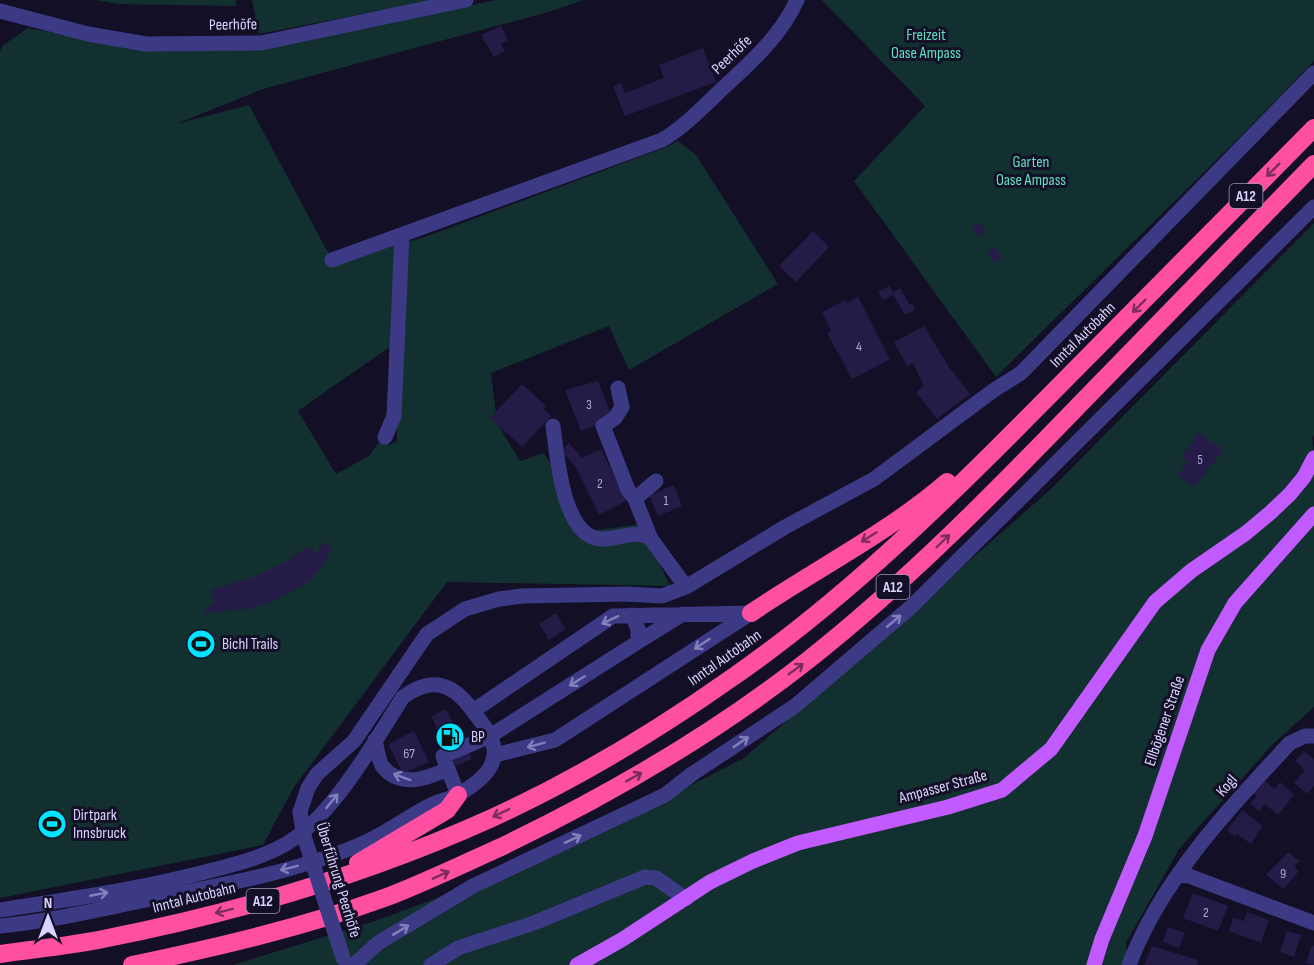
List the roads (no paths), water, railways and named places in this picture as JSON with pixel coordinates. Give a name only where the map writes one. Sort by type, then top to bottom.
[{"type":"highway","name":"Inntal Autobahn","points":[[0,954],[100,940],[184,921],[248,905],[340,877],[425,846],[492,818],[545,792],[659,726],[735,676],[797,629],[892,550],[987,459],[1314,128]]},
{"type":"highway","name":"A12","points":[[132,965],[212,948],[310,922],[387,897],[441,875],[557,820],[670,757],[807,660],[907,576],[1004,483],[1314,164]]},
{"type":"highway","points":[[751,613],[929,497],[961,469],[987,459]]},
{"type":"highway","points":[[340,877],[365,857],[406,836],[447,810],[458,795]]},
{"type":"main road","name":"Ampasser Straße","points":[[577,965],[623,939],[710,882],[753,861],[798,843],[948,807],[1002,790],[1051,749],[1155,602],[1191,571],[1246,533],[1270,513],[1304,477],[1314,458]]},
{"type":"main road","name":"Ellbögener Straße","points":[[1094,965],[1102,939],[1145,836],[1208,650],[1235,603],[1314,514]]},
{"type":"street","name":"Peerhöfe","points":[[0,11],[88,34],[146,44],[261,43],[466,0]]},
{"type":"street","name":"Peerhöfe","points":[[332,260],[662,140],[681,129],[768,45],[797,0]]},
{"type":"street","points":[[638,642],[635,615],[638,594],[662,596],[686,587],[785,527],[874,479],[994,390],[1021,373],[1314,73]]},
{"type":"street","points":[[348,962],[473,886],[666,795],[692,774],[795,706],[912,606],[1314,207]]},
{"type":"street","points":[[385,436],[394,416],[402,235]]},
{"type":"street","points":[[618,388],[622,407],[615,418],[603,426],[628,490],[635,499],[651,538],[686,587]]},
{"type":"street","points":[[553,426],[564,492],[571,513],[582,531],[600,539],[645,534],[651,538]]},
{"type":"street","points":[[635,499],[656,481]]},
{"type":"street","name":"Überführung Peerhöfe","points":[[348,962],[304,836],[300,812],[308,788],[317,774],[354,741],[427,634],[465,609],[499,599],[522,596],[638,594]]},
{"type":"street","points":[[473,711],[613,616],[751,613]]},
{"type":"street","points":[[495,754],[555,740],[751,613]]},
{"type":"street","points":[[458,795],[443,756],[490,736],[683,614]]},
{"type":"street","points":[[0,910],[164,882],[240,863],[279,848],[297,837],[332,803],[403,698],[421,687],[433,684],[447,687],[465,700],[490,736],[495,754],[489,770],[458,795],[434,803],[368,841],[303,865],[211,887],[0,926]]},
{"type":"street","name":"Kogl","points":[[1129,965],[1137,942],[1179,875],[1217,825],[1290,743],[1305,736],[1314,736]]},
{"type":"street","points":[[375,740],[382,766],[398,778],[412,781],[428,778],[448,769]]},
{"type":"street","points":[[1179,875],[1189,876],[1314,923]]},
{"type":"street","points":[[431,965],[458,948],[534,923],[645,877],[656,878],[686,899]]},
{"type":"place","name":"Bichl Trails","points":[[201,644]]},
{"type":"place","name":"BP","points":[[450,737]]},
{"type":"place","name":"Dirtpark Innsbruck","points":[[52,824]]},
{"type":"park label","name":"Freizeit Oase Ampass","points":[[926,44]]},
{"type":"park label","name":"Garten Oase Ampass","points":[[1031,171]]}]
